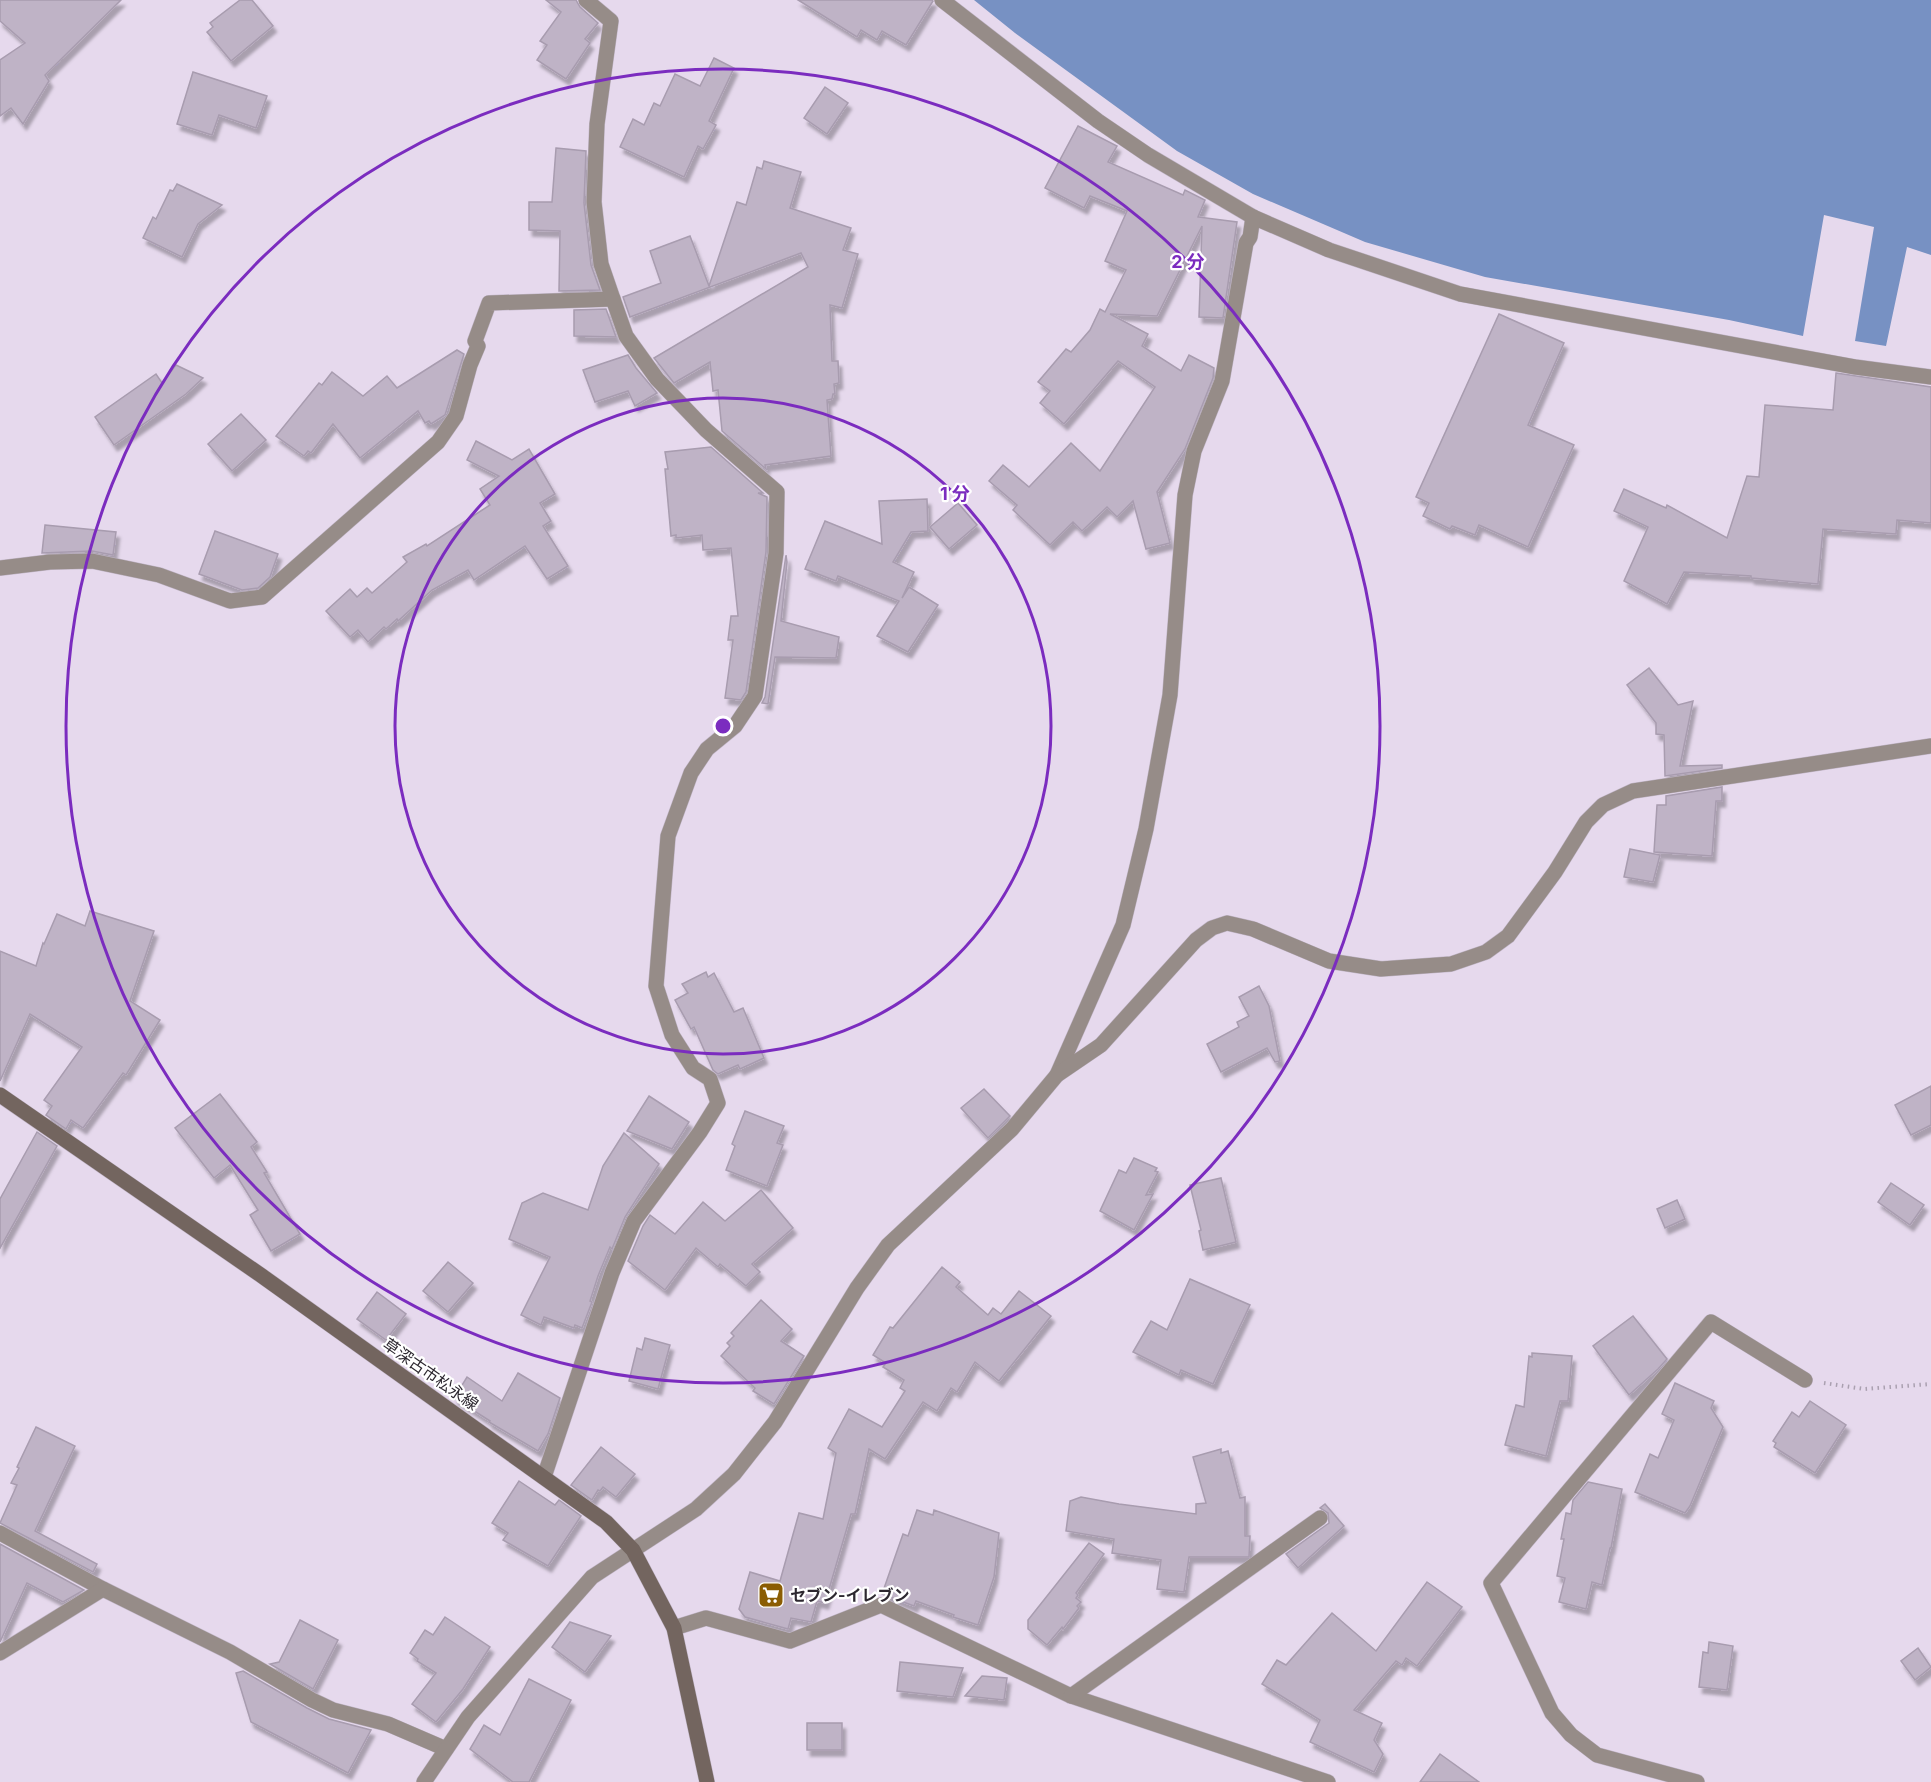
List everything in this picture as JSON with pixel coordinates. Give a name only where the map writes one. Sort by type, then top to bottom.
[{"type":"main road","name":"草深古市松永線","points":[[0,1095],[262,1276],[606,1522],[633,1551],[674,1628],[707,1782]]},
{"type":"street","points":[[544,1477],[612,1273],[634,1221],[700,1132],[718,1103],[710,1079],[693,1068],[672,1035],[656,986],[668,836],[692,773],[707,749],[735,726],[755,696],[776,552],[777,492],[706,430],[657,379],[626,336],[613,299],[601,264],[594,202],[597,124],[611,21],[586,0]]},
{"type":"street","points":[[942,0],[1098,122],[1148,155],[1253,217],[1329,250],[1460,294],[1855,367],[1931,377]]},
{"type":"street","points":[[1058,1075],[1123,925],[1146,829],[1170,695],[1185,495],[1194,451],[1222,381],[1246,243],[1250,237],[1253,217]]},
{"type":"street","points":[[0,568],[50,562],[92,561],[159,575],[230,601],[262,597],[438,442],[456,416],[470,365],[478,346],[476,341],[489,303],[613,299]]},
{"type":"street","points":[[424,1782],[468,1718],[592,1577],[696,1509],[734,1474],[775,1422],[857,1288],[888,1245],[1012,1129],[1058,1075],[1101,1045],[1196,940],[1212,928],[1227,923],[1253,929],[1329,961],[1381,969],[1451,964],[1486,951],[1508,936],[1555,872],[1586,822],[1603,805],[1633,791],[1931,746]]},
{"type":"street","points":[[1697,1782],[1597,1755],[1571,1734],[1552,1713],[1491,1583],[1711,1322],[1805,1380]]},
{"type":"street","points":[[1071,1696],[1320,1518]]},
{"type":"street","points":[[0,1533],[103,1589],[230,1652],[312,1700],[333,1710],[388,1724],[446,1749]]},
{"type":"street","points":[[0,1653],[103,1589]]},
{"type":"street","points":[[674,1628],[706,1618],[790,1641],[881,1605],[1071,1696],[1328,1782]]},
{"type":"path","points":[[1805,1380],[1864,1389],[1931,1384]]},
{"type":"water","points":[[974,0],[1931,0],[1931,255],[1907,247],[1886,346],[1855,341],[1874,227],[1824,215],[1803,336],[1729,320],[1485,277],[1365,242],[1253,194],[1177,151],[1015,33]]},
{"type":"building","points":[[0,0],[121,0],[45,75],[49,81],[23,124],[11,108],[0,116],[0,60],[25,43],[0,21]]},
{"type":"building","points":[[240,0],[252,0],[273,26],[231,61],[207,32],[213,27],[210,23]]},
{"type":"building","points":[[546,0],[576,0],[580,7],[598,23],[585,39],[590,43],[566,79],[537,60],[547,45],[540,41],[561,12]]},
{"type":"building","points":[[798,0],[933,1],[906,45],[882,31],[877,40],[861,30],[857,37]]},
{"type":"building","points":[[714,58],[734,68],[709,121],[716,125],[703,149],[698,146],[684,177],[620,147],[633,119],[644,125],[654,103],[660,106],[675,74],[700,86]]},
{"type":"building","points":[[193,72],[267,96],[256,128],[219,115],[212,135],[177,124]]},
{"type":"building","points":[[825,87],[848,103],[827,134],[804,118]]},
{"type":"building","points":[[1078,126],[1117,146],[1108,162],[1183,195],[1185,190],[1205,200],[1198,217],[1237,222],[1223,318],[1199,317],[1202,226],[1157,316],[1110,314],[1148,334],[1142,346],[1181,371],[1189,355],[1214,368],[1213,378],[1185,449],[1157,492],[1170,543],[1146,549],[1133,501],[1117,517],[1107,507],[1082,531],[1073,522],[1050,545],[1013,510],[1017,505],[989,481],[1003,465],[1029,487],[1071,443],[1100,471],[1155,387],[1118,361],[1064,424],[1040,403],[1050,391],[1038,382],[1066,349],[1071,352],[1090,330],[1100,309],[1105,312],[1126,270],[1105,261],[1127,211],[1090,196],[1084,208],[1045,188]]},
{"type":"building","points":[[556,148],[586,151],[584,203],[591,265],[600,290],[559,291],[560,231],[529,230],[529,202],[552,202]]},
{"type":"building","points":[[764,161],[801,172],[790,208],[851,228],[843,250],[858,254],[842,308],[830,305],[832,361],[838,361],[839,383],[834,384],[835,394],[832,399],[827,400],[831,456],[765,465],[766,469],[722,431],[718,390],[713,391],[710,362],[674,383],[654,358],[808,267],[801,253],[630,317],[623,297],[661,283],[650,251],[690,236],[709,286],[737,202],[746,205],[757,167],[762,169]]},
{"type":"building","points":[[177,184],[222,205],[198,224],[182,257],[143,238],[153,217],[156,219],[170,190],[173,191]]},
{"type":"building","points":[[606,309],[616,337],[574,336],[574,310]]},
{"type":"building","points":[[1499,314],[1564,343],[1528,425],[1574,445],[1528,547],[1479,525],[1475,535],[1452,526],[1450,529],[1423,516],[1429,503],[1416,497]]},
{"type":"building","points":[[457,350],[464,354],[445,415],[431,424],[429,421],[425,423],[418,411],[360,458],[333,424],[311,453],[308,451],[304,456],[276,436],[319,383],[322,385],[332,372],[363,396],[387,376],[397,388]]},
{"type":"building","points":[[628,355],[657,393],[635,406],[628,391],[595,402],[583,370]]},
{"type":"building","points":[[176,365],[203,378],[186,394],[114,445],[95,417],[156,374],[162,383]]},
{"type":"building","points":[[1836,373],[1931,387],[1931,523],[1897,520],[1896,534],[1823,529],[1818,584],[1751,578],[1751,576],[1684,572],[1667,604],[1624,581],[1648,527],[1614,511],[1624,489],[1666,508],[1667,505],[1727,538],[1747,476],[1759,477],[1765,405],[1833,410]]},
{"type":"building","points":[[241,414],[266,440],[232,471],[208,444]]},
{"type":"building","points":[[476,441],[512,460],[529,449],[555,494],[540,503],[551,521],[543,526],[568,566],[547,579],[525,546],[474,580],[468,570],[432,590],[398,621],[397,619],[386,629],[384,627],[368,642],[358,630],[350,637],[326,611],[350,589],[357,597],[367,588],[372,593],[407,562],[403,557],[426,544],[427,546],[490,505],[480,489],[499,476],[467,460]]},
{"type":"building","points":[[711,447],[763,493],[758,493],[767,497],[766,552],[746,692],[741,700],[725,698],[733,640],[728,640],[731,616],[738,616],[731,548],[703,550],[702,535],[676,538],[676,535],[671,536],[665,452]]},
{"type":"building","points":[[927,499],[928,531],[911,532],[893,562],[914,572],[902,598],[909,587],[938,605],[908,652],[877,636],[899,601],[838,576],[836,581],[805,569],[825,521],[882,544],[879,501]]},
{"type":"building","points":[[958,503],[977,525],[949,549],[930,527]]},
{"type":"building","points":[[45,525],[116,532],[113,555],[92,551],[42,553]]},
{"type":"building","points":[[215,531],[278,554],[270,577],[258,588],[242,590],[199,574]]},
{"type":"building","points":[[786,555],[781,621],[839,637],[836,658],[775,657],[768,704],[762,703],[765,697]]},
{"type":"building","points":[[1649,668],[1678,705],[1693,701],[1680,766],[1722,765],[1722,768],[1665,776],[1664,735],[1656,734],[1656,723],[1627,685]]},
{"type":"building","points":[[1722,787],[1722,801],[1716,801],[1712,856],[1654,852],[1657,805],[1666,805],[1666,796]]},
{"type":"building","points":[[1630,849],[1660,855],[1653,882],[1624,877]]},
{"type":"building","points":[[90,911],[154,931],[130,1001],[160,1020],[126,1075],[123,1073],[83,1128],[71,1120],[66,1129],[46,1115],[52,1106],[44,1100],[82,1047],[30,1014],[0,1081],[0,951],[36,966],[43,943],[57,914],[85,926]]},
{"type":"building","points":[[706,972],[708,977],[714,973],[734,1012],[743,1008],[764,1058],[740,1069],[738,1065],[718,1074],[713,1070],[694,1027],[691,1029],[675,1000],[688,993],[682,984]]},
{"type":"building","points":[[1259,986],[1269,1006],[1280,1061],[1275,1062],[1267,1048],[1221,1072],[1207,1044],[1239,1027],[1237,1022],[1249,1016],[1239,997]]},
{"type":"building","points":[[1931,1086],[1931,1125],[1911,1135],[1895,1105]]},
{"type":"building","points":[[984,1089],[1010,1116],[988,1138],[961,1108]]},
{"type":"building","points":[[220,1094],[257,1142],[251,1147],[300,1234],[271,1251],[250,1215],[258,1210],[230,1165],[214,1178],[175,1128]]},
{"type":"building","points":[[649,1096],[689,1122],[672,1149],[627,1131]]},
{"type":"building","points":[[745,1111],[784,1126],[777,1143],[783,1145],[767,1186],[726,1170],[735,1146],[732,1144]]},
{"type":"building","points":[[37,1132],[57,1146],[0,1248],[0,1199]]},
{"type":"building","points":[[624,1133],[659,1164],[625,1217],[612,1249],[610,1247],[598,1276],[590,1301],[592,1302],[582,1328],[575,1325],[574,1328],[544,1317],[541,1325],[521,1315],[550,1257],[509,1239],[522,1203],[543,1193],[588,1210],[603,1166]]},
{"type":"building","points":[[1134,1158],[1157,1168],[1155,1171],[1158,1172],[1146,1195],[1153,1194],[1134,1230],[1100,1211],[1119,1170],[1126,1173]]},
{"type":"building","points":[[1221,1178],[1236,1242],[1203,1250],[1199,1231],[1201,1230],[1190,1185]]},
{"type":"building","points":[[1891,1183],[1924,1205],[1910,1225],[1878,1202]]},
{"type":"building","points":[[761,1190],[793,1228],[752,1264],[760,1272],[746,1286],[720,1264],[718,1267],[696,1248],[665,1290],[628,1261],[650,1215],[675,1234],[703,1202],[725,1221]]},
{"type":"building","points":[[1677,1200],[1685,1219],[1665,1228],[1657,1209]]},
{"type":"building","points":[[448,1262],[473,1283],[448,1312],[423,1291]]},
{"type":"building","points":[[942,1267],[960,1282],[956,1287],[988,1315],[993,1308],[1001,1314],[1019,1291],[1051,1316],[999,1381],[975,1362],[957,1392],[951,1388],[937,1411],[923,1402],[885,1459],[869,1449],[855,1514],[851,1514],[825,1603],[817,1601],[811,1622],[791,1618],[788,1629],[745,1617],[739,1609],[750,1572],[780,1581],[799,1513],[823,1519],[836,1453],[828,1448],[849,1409],[882,1427],[905,1391],[900,1388],[904,1380],[883,1367],[886,1363],[873,1355],[890,1327],[893,1328]]},
{"type":"building","points":[[1190,1279],[1250,1305],[1213,1384],[1181,1370],[1179,1375],[1133,1352],[1151,1321],[1167,1330]]},
{"type":"building","points":[[377,1292],[406,1314],[386,1340],[357,1319]]},
{"type":"building","points":[[761,1300],[792,1329],[781,1341],[804,1356],[774,1404],[753,1391],[755,1388],[721,1356],[730,1346],[727,1343],[734,1336],[731,1333]]},
{"type":"building","points":[[1633,1316],[1667,1359],[1629,1395],[1593,1346]]},
{"type":"building","points":[[645,1338],[670,1345],[658,1389],[629,1381],[637,1348],[642,1350]]},
{"type":"building","points":[[1532,1353],[1572,1356],[1568,1401],[1560,1401],[1546,1456],[1505,1445],[1516,1405],[1524,1407],[1529,1356],[1532,1357]]},
{"type":"building","points":[[518,1373],[560,1398],[548,1434],[538,1451],[454,1398],[467,1377],[502,1401]]},
{"type":"building","points":[[1675,1383],[1714,1401],[1711,1408],[1723,1427],[1685,1513],[1635,1492],[1650,1454],[1658,1458],[1674,1420],[1662,1414]]},
{"type":"building","points":[[1810,1401],[1846,1425],[1815,1473],[1774,1447],[1776,1443],[1773,1441],[1792,1412],[1799,1417]]},
{"type":"building","points":[[36,1427],[75,1446],[35,1531],[97,1564],[93,1572],[0,1523],[17,1485],[11,1483],[19,1468],[17,1467]]},
{"type":"building","points":[[601,1447],[635,1474],[616,1497],[603,1487],[600,1491],[598,1490],[592,1500],[571,1485]]},
{"type":"building","points":[[1221,1449],[1221,1453],[1228,1451],[1240,1498],[1245,1497],[1245,1536],[1250,1536],[1249,1557],[1189,1557],[1184,1592],[1157,1589],[1161,1560],[1112,1553],[1114,1539],[1066,1531],[1070,1501],[1081,1497],[1196,1514],[1196,1504],[1206,1503],[1193,1457]]},
{"type":"building","points":[[519,1481],[555,1505],[559,1500],[581,1516],[548,1566],[503,1540],[508,1533],[492,1523]]},
{"type":"building","points":[[1588,1482],[1622,1489],[1602,1585],[1592,1582],[1586,1609],[1559,1602],[1565,1578],[1557,1576],[1566,1513],[1571,1514],[1573,1500]]},
{"type":"building","points":[[1325,1504],[1344,1526],[1298,1568],[1286,1554],[1329,1523],[1328,1513],[1320,1508]]},
{"type":"building","points":[[917,1510],[933,1515],[934,1510],[999,1533],[994,1577],[978,1625],[916,1601],[914,1606],[882,1594],[903,1534],[908,1536]]},
{"type":"building","points":[[1089,1543],[1104,1554],[1076,1593],[1078,1595],[1076,1598],[1081,1602],[1077,1606],[1079,1608],[1047,1645],[1028,1629],[1028,1620]]},
{"type":"building","points":[[0,1544],[84,1590],[63,1602],[27,1583],[0,1642]]},
{"type":"building","points":[[1427,1582],[1462,1607],[1417,1666],[1406,1658],[1402,1665],[1396,1661],[1354,1710],[1382,1723],[1374,1740],[1383,1754],[1374,1772],[1310,1742],[1320,1720],[1262,1684],[1277,1660],[1286,1665],[1332,1613],[1376,1651]]},
{"type":"building","points":[[445,1617],[490,1647],[463,1689],[436,1722],[412,1704],[436,1673],[417,1661],[418,1659],[410,1653],[425,1630],[433,1635]]},
{"type":"building","points":[[300,1620],[338,1640],[313,1689],[270,1664],[279,1662]]},
{"type":"building","points":[[570,1622],[611,1636],[585,1672],[552,1647]]},
{"type":"building","points":[[1709,1642],[1733,1646],[1727,1690],[1699,1687],[1703,1652],[1708,1653]]},
{"type":"building","points":[[1918,1648],[1931,1667],[1915,1680],[1901,1661]]},
{"type":"building","points":[[900,1662],[963,1668],[953,1697],[897,1691]]},
{"type":"building","points":[[243,1671],[329,1719],[371,1730],[348,1773],[251,1722],[236,1673]]},
{"type":"building","points":[[982,1676],[1007,1678],[1004,1700],[965,1696]]},
{"type":"building","points":[[529,1679],[571,1700],[529,1782],[513,1782],[470,1749],[484,1725],[500,1735]]},
{"type":"building","points":[[807,1723],[842,1723],[842,1750],[807,1750]]},
{"type":"building","points":[[1440,1754],[1479,1782],[1420,1782]]},
{"type":"place","name":"セブン-イレブン","points":[[771,1595]]}]
